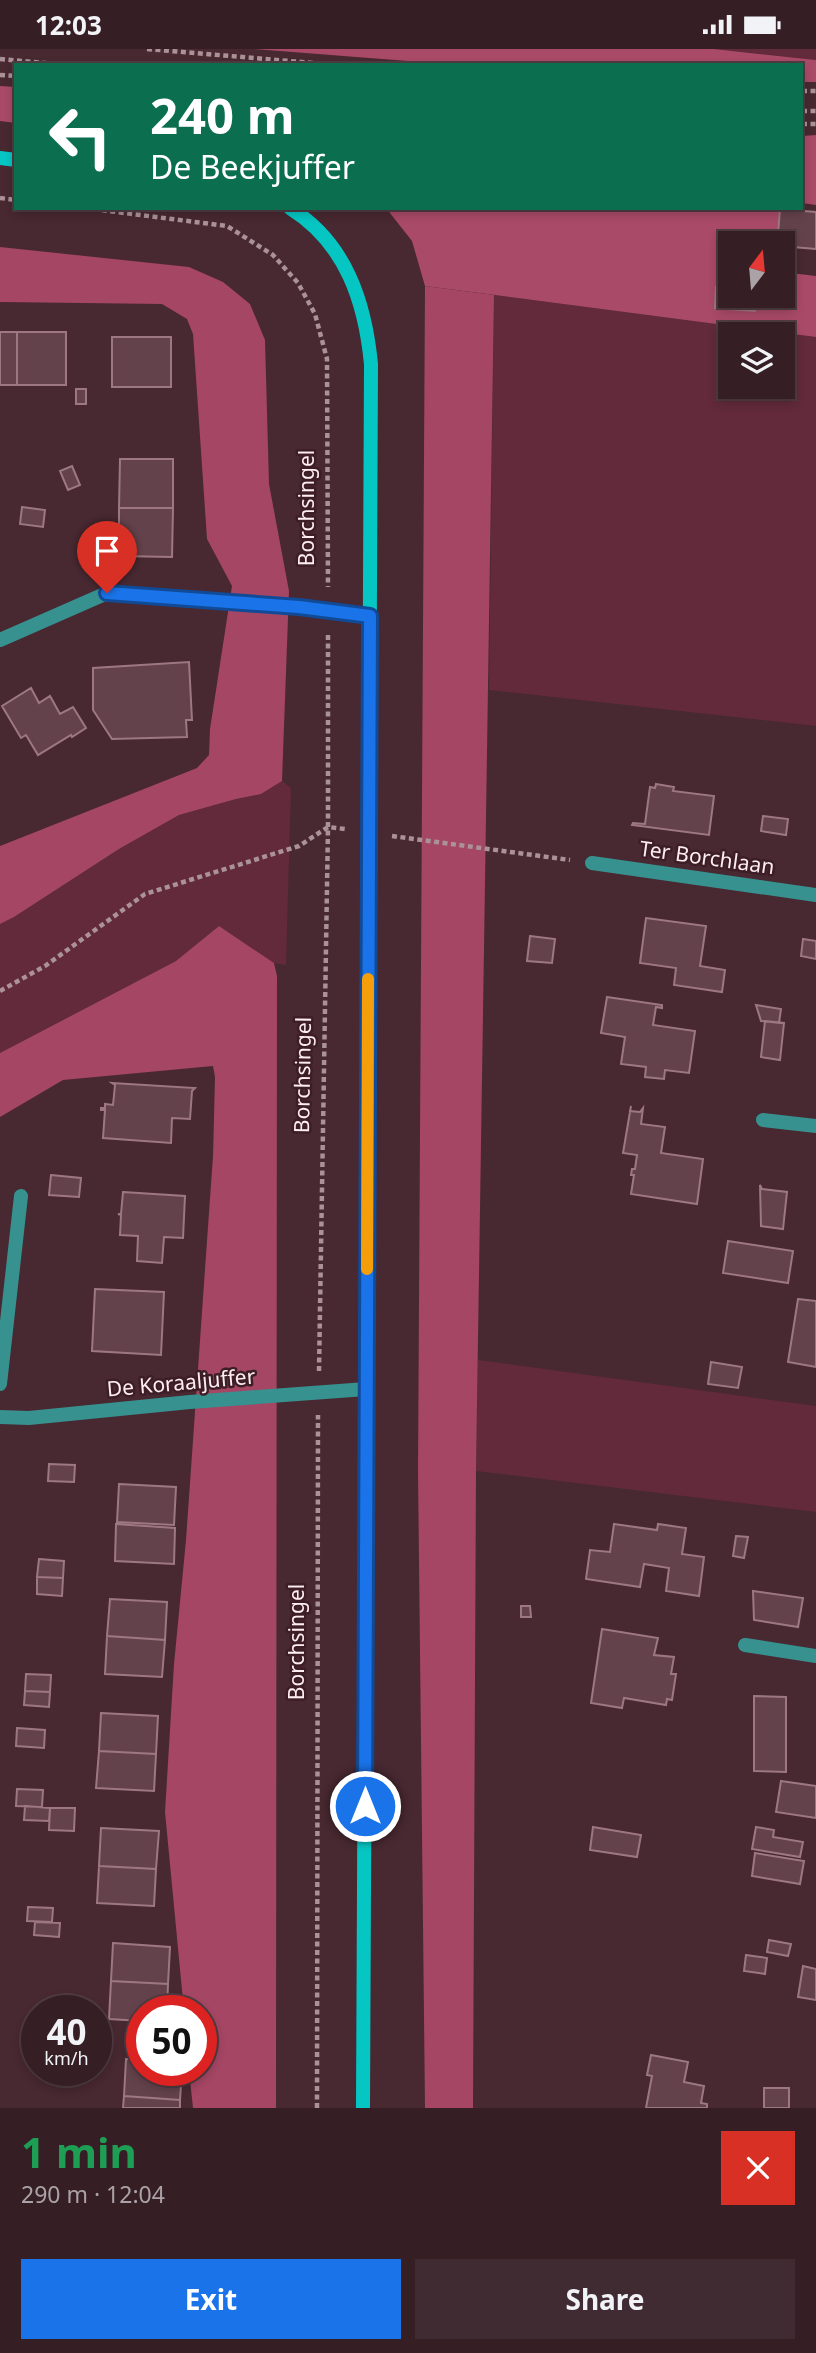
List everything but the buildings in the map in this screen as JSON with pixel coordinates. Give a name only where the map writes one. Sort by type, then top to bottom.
[{"type":"main road","points":[[292,210],[321,233],[352,279],[368,331],[371,364],[363,2108]]},
{"type":"street","points":[[0,640],[107,593],[299,607],[370,616]]},
{"type":"street","name":"Ter Borchlaan","points":[[592,863],[816,895]]},
{"type":"street","points":[[763,1120],[816,1126]]},
{"type":"street","points":[[0,1384],[21,1196]]},
{"type":"street","name":"De Koraaljuffer","points":[[0,1417],[29,1418],[190,1402],[366,1389]]},
{"type":"street","points":[[745,1645],[816,1656]]},
{"type":"path","points":[[147,49],[313,63]]},
{"type":"path","points":[[0,59],[45,63]]},
{"type":"path","name":"Borchsingel","points":[[101,210],[227,226],[273,255],[298,283],[315,314],[327,359],[328,827],[318,1393],[317,2108]]},
{"type":"path","points":[[0,991],[44,966],[145,894],[299,846],[328,827]]},
{"type":"path","points":[[413,839],[592,863]]},
{"type":"shaded area","points":[[254,49],[714,49],[816,60],[816,82],[803,82],[803,63],[433,63]]},
{"type":"shaded area","points":[[715,49],[816,49],[816,60]]},
{"type":"shaded area","points":[[0,86],[14,87],[14,123],[0,121]]},
{"type":"shaded area","points":[[816,135],[816,205],[803,203],[803,136]]},
{"type":"shaded area","points":[[388,210],[786,210],[784,231],[718,231],[718,308],[795,308],[795,274],[816,276],[816,337],[795,334],[795,322],[718,322],[718,324],[425,286],[412,241]]},
{"type":"shaded area","points":[[0,247],[189,267],[223,282],[250,304],[265,340],[269,484],[289,591],[282,781],[261,794],[179,815],[119,849],[0,924],[0,846],[197,768],[209,755],[210,729],[232,586],[207,539],[193,334],[187,319],[162,304],[0,302]]},
{"type":"shaded area","points":[[425,286],[494,295],[476,1471],[473,2108],[425,2108],[418,1470]]},
{"type":"shaded area","points":[[494,295],[718,324],[718,399],[795,399],[795,334],[816,337],[816,726],[489,690]]},
{"type":"shaded area","points":[[282,781],[291,788],[286,965],[274,963],[219,926],[176,961],[0,1053],[0,924],[119,849],[179,815],[261,794]]},
{"type":"shaded area","points":[[219,926],[274,963],[277,976],[276,2108],[193,2108],[191,2086],[217,2086],[217,1995],[182,1995],[165,1812],[213,1156],[213,1066],[63,1080],[0,1117],[0,1053],[176,961]]},
{"type":"shaded area","points":[[478,1360],[816,1406],[816,1512],[476,1471]]},
{"type":"slow traffic","points":[[367,1269],[368,979]]},
{"type":"route","points":[[107,593],[299,607],[370,616],[365,1806]]}]
